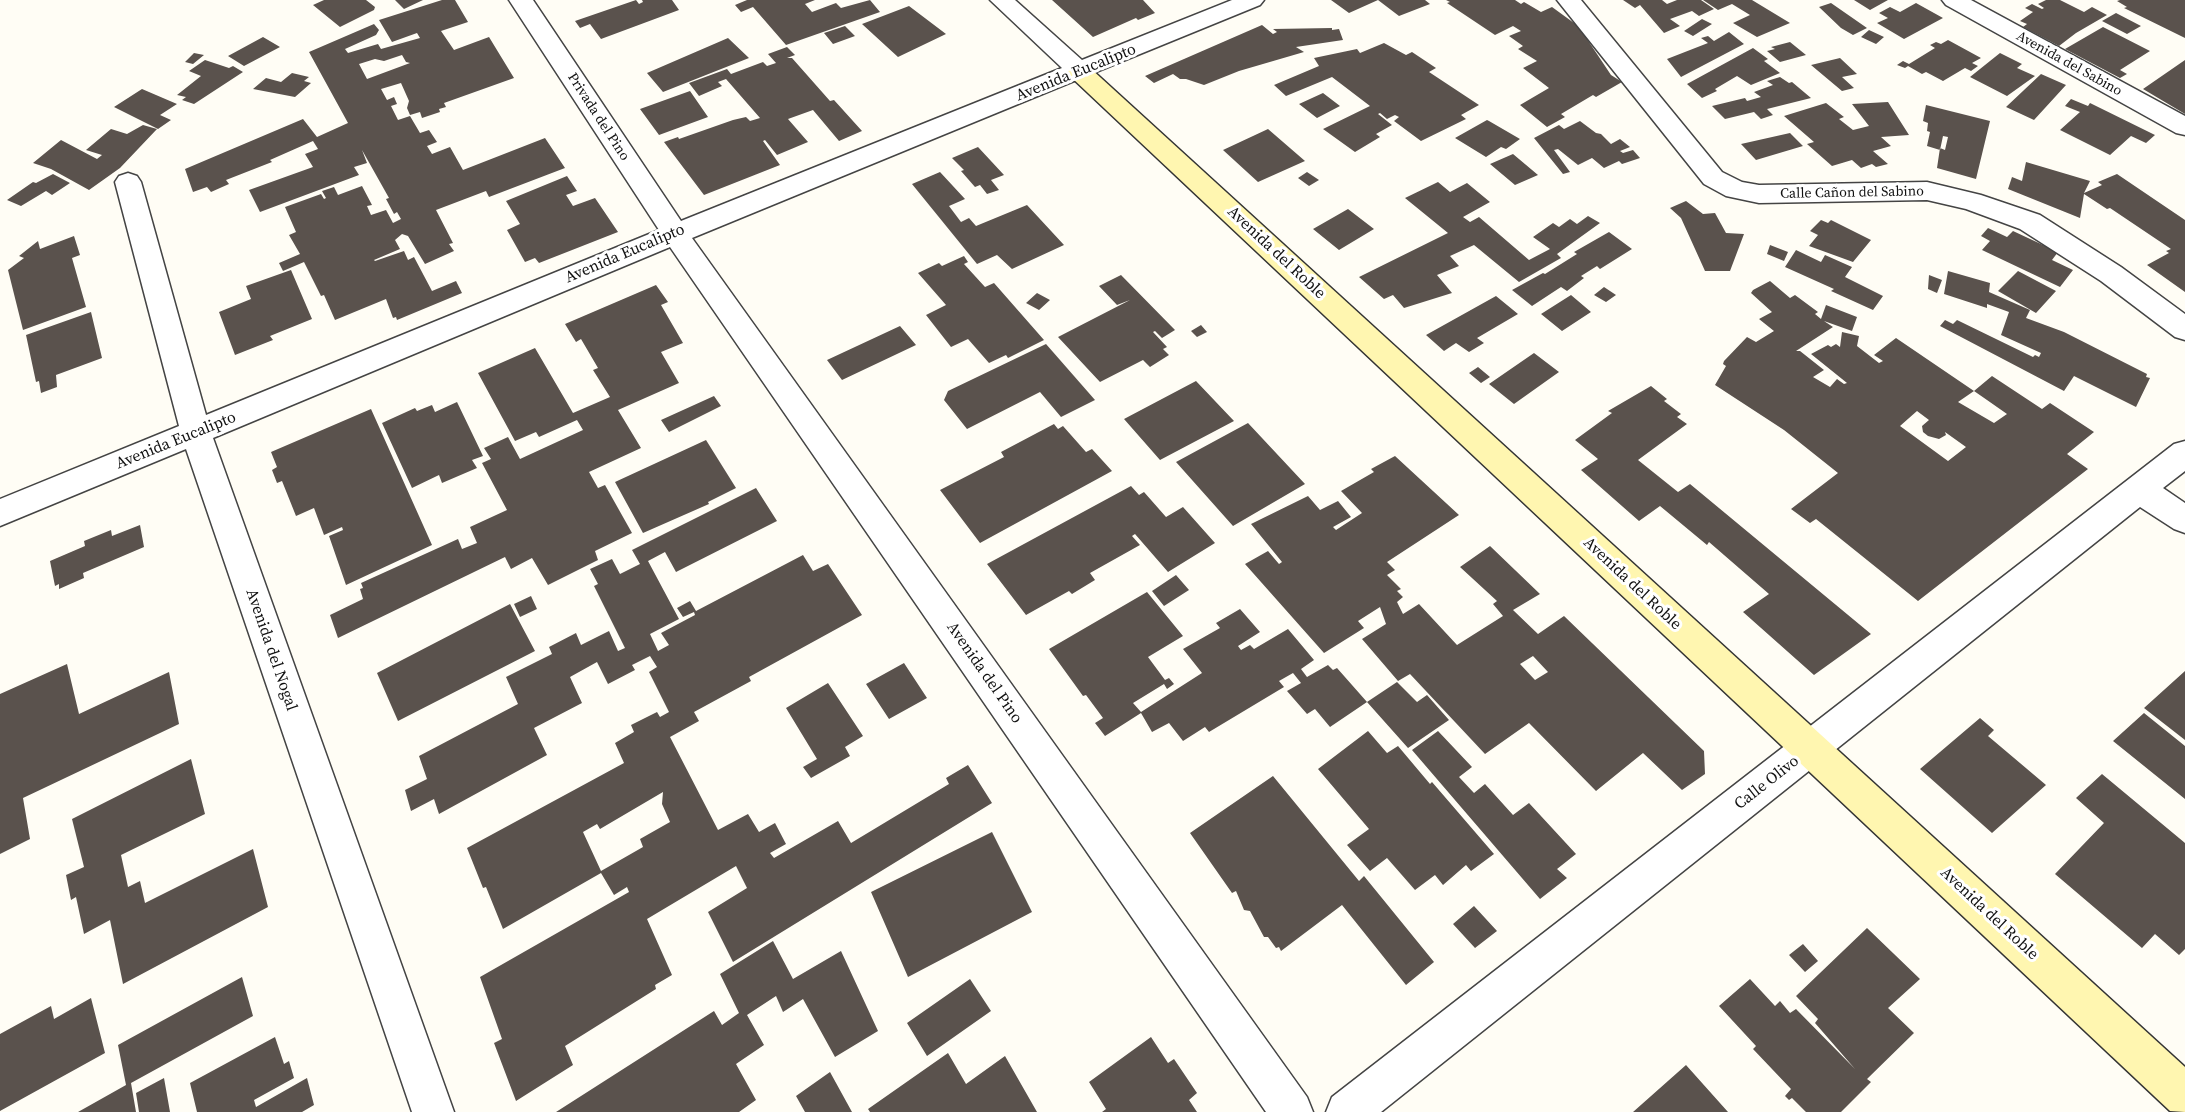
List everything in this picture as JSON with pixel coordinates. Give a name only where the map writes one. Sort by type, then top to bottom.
[{"type":"street","name":"Privada del Pino","points":[[521,0],[675,234]]},
{"type":"street","points":[[1002,0],[1080,72]]},
{"type":"street","name":"Avenida Eucalipto","points":[[0,513],[675,234],[1080,72],[1252,0]]},
{"type":"street","name":"Calle Cañon del Sabino","points":[[1569,0],[1713,178],[1735,190],[1759,194],[1927,191],[1972,201],[2030,222],[2111,274],[2185,328]]},
{"type":"street","name":"Avenida del Sabino","points":[[1954,0],[2185,127]]},
{"type":"street","name":"Avenida del Roble","points":[[1080,72],[2185,1096]]},
{"type":"street","name":"Avenida del Nogal","points":[[128,182],[196,433],[433,1112]]},
{"type":"street","name":"Avenida del Pino","points":[[675,234],[1292,1112]]},
{"type":"street","name":"Calle Olivo","points":[[1347,1112],[2185,453]]},
{"type":"street","points":[[2140,490],[2185,520]]},
{"type":"building","points":[[324,0],[366,0],[375,7],[374,10],[340,27],[313,5]]},
{"type":"building","points":[[395,0],[423,0],[404,9]]},
{"type":"building","points":[[442,0],[455,0],[468,22],[441,31],[454,50],[489,37],[514,78],[444,103],[446,107],[439,109],[440,112],[422,118],[420,112],[410,115],[407,108],[409,101],[401,83],[381,89],[387,100],[394,97],[397,104],[391,106],[398,120],[410,116],[420,133],[429,130],[437,142],[427,146],[432,154],[450,147],[463,170],[545,138],[565,168],[489,197],[486,191],[436,210],[453,243],[449,244],[454,251],[425,264],[408,236],[402,234],[395,240],[400,249],[374,260],[404,251],[408,260],[414,257],[432,291],[456,281],[462,293],[397,320],[396,317],[393,318],[386,299],[335,320],[324,295],[321,296],[304,262],[283,271],[279,263],[300,254],[289,235],[296,232],[285,207],[321,194],[324,199],[326,198],[322,191],[334,187],[338,195],[362,186],[372,205],[367,206],[371,215],[386,210],[393,223],[401,219],[397,212],[394,214],[386,199],[389,198],[362,150],[367,163],[354,167],[359,175],[260,212],[249,190],[313,167],[305,154],[318,149],[313,141],[270,160],[272,162],[226,180],[229,184],[211,192],[207,187],[193,192],[185,169],[303,119],[317,137],[348,123],[309,52],[374,24],[379,30],[376,35],[345,49],[348,53],[378,44],[381,49],[420,38],[417,33],[392,42],[379,20]],"holes":[[[402,55],[406,62],[410,63],[367,79],[359,64],[375,59],[384,61]]]},
{"type":"building","points":[[636,0],[639,4],[643,2],[642,0],[672,0],[679,10],[601,39],[590,24],[580,28],[575,21]]},
{"type":"building","points":[[747,0],[815,0],[805,4],[812,12],[836,3],[841,8],[870,0],[880,12],[786,45],[753,7],[741,12],[735,5]]},
{"type":"building","points":[[1052,0],[1143,0],[1155,13],[1138,20],[1136,18],[1093,37]]},
{"type":"building","points":[[1331,0],[1378,0],[1349,13]]},
{"type":"building","points":[[1378,0],[1425,0],[1430,4],[1399,16]]},
{"type":"building","points":[[1446,0],[1515,0],[1521,4],[1524,2],[1541,12],[1552,7],[1574,23],[1582,20],[1598,34],[1587,39],[1611,75],[1622,82],[1596,97],[1593,95],[1561,114],[1565,117],[1547,127],[1520,105],[1549,88],[1523,68],[1537,61],[1518,49],[1523,46],[1509,36],[1521,31],[1513,26],[1495,35],[1447,3],[1450,2]]},
{"type":"building","points":[[1623,0],[1662,0],[1667,4],[1677,0],[1701,0],[1714,9],[1699,16],[1692,11],[1670,19],[1680,26],[1664,33],[1640,5],[1635,8]]},
{"type":"building","points":[[1703,0],[1752,0],[1790,23],[1757,37],[1733,23],[1750,15],[1732,4],[1718,10]]},
{"type":"building","points":[[1854,0],[1888,0],[1870,10]]},
{"type":"building","points":[[2046,0],[2060,0],[2084,12],[2092,7],[2107,15],[2059,46],[2023,27],[2027,24],[2020,21],[2033,12],[2025,8],[2032,4],[2042,9],[2044,8],[2038,4]]},
{"type":"building","points":[[2185,0],[2185,38],[2124,8],[2127,7],[2117,1]]},
{"type":"building","points":[[1831,3],[1867,28],[1853,35],[1841,28],[1819,7]]},
{"type":"building","points":[[1916,3],[1943,18],[1904,39],[1877,23],[1888,18],[1879,13],[1890,7],[1900,12]]},
{"type":"building","points":[[909,6],[946,34],[898,57],[862,24]]},
{"type":"building","points":[[2116,13],[2141,26],[2127,34],[2102,21]]},
{"type":"building","points":[[1702,19],[1712,24],[1693,36],[1684,31]]},
{"type":"building","points":[[1262,25],[1273,34],[1277,32],[1273,29],[1339,29],[1343,40],[1296,47],[1304,52],[1239,71],[1204,85],[1180,79],[1173,74],[1154,83],[1145,76]]},
{"type":"building","points":[[845,26],[855,36],[833,44],[824,33]]},
{"type":"building","points":[[2103,27],[2150,51],[2120,70],[2127,74],[2120,78],[2065,49]]},
{"type":"building","points":[[1869,30],[1884,37],[1876,44],[1861,37]]},
{"type":"building","points":[[1729,32],[1744,44],[1681,77],[1667,59],[1708,43],[1701,38],[1708,36],[1714,41]]},
{"type":"building","points":[[263,37],[280,47],[244,66],[228,56]]},
{"type":"building","points":[[728,38],[749,58],[663,92],[647,73]]},
{"type":"building","points":[[1948,40],[1981,58],[1972,63],[1978,66],[1971,71],[1965,68],[1943,81],[1926,72],[1922,74],[1908,66],[1905,68],[1897,65],[1903,61],[1909,64],[1935,48],[1930,45],[1936,42],[1941,44]]},
{"type":"building","points":[[1790,42],[1806,55],[1780,62],[1767,51],[1775,49],[1771,47]]},
{"type":"building","points":[[1384,43],[1406,55],[1412,52],[1436,68],[1429,72],[1479,105],[1461,115],[1466,119],[1421,141],[1394,121],[1399,117],[1395,115],[1387,119],[1380,113],[1378,114],[1392,125],[1376,134],[1380,137],[1355,152],[1323,129],[1370,106],[1332,77],[1286,96],[1274,85],[1319,66],[1314,58],[1357,49],[1360,53]]},
{"type":"building","points":[[787,47],[795,55],[787,58],[792,58],[830,101],[834,100],[862,131],[839,141],[813,110],[788,119],[808,142],[777,155],[765,140],[763,141],[780,165],[704,195],[664,142],[733,120],[746,117],[750,121],[760,118],[726,79],[718,82],[722,86],[699,96],[689,83],[727,69],[731,74],[763,62],[767,66],[776,63],[768,54]]},
{"type":"building","points":[[1753,48],[1768,59],[1764,61],[1780,73],[1751,85],[1737,76],[1715,89],[1717,91],[1702,98],[1687,84]]},
{"type":"building","points":[[194,53],[204,55],[193,64],[185,62]]},
{"type":"building","points":[[2000,53],[2022,64],[2017,68],[2035,76],[2007,96],[1970,77]]},
{"type":"building","points":[[1840,58],[1857,74],[1842,77],[1854,88],[1842,91],[1811,65]]},
{"type":"building","points":[[205,60],[229,68],[233,66],[243,72],[194,104],[182,100],[186,97],[177,95],[201,76],[189,71]]},
{"type":"building","points":[[2185,60],[2185,114],[2143,89]]},
{"type":"building","points":[[292,73],[309,77],[304,81],[311,83],[295,97],[253,89],[266,78],[281,82]]},
{"type":"building","points":[[2041,74],[2066,85],[2034,120],[2006,107]]},
{"type":"building","points":[[1780,77],[1789,83],[1792,82],[1811,98],[1767,109],[1773,115],[1761,119],[1754,112],[1725,119],[1712,106],[1745,98],[1747,101],[1761,97],[1754,92],[1773,85],[1767,81]]},
{"type":"building","points":[[142,89],[177,104],[160,115],[171,120],[158,129],[114,107]]},
{"type":"building","points":[[690,91],[708,117],[659,135],[640,109]]},
{"type":"building","points":[[1323,93],[1340,106],[1317,118],[1299,104]]},
{"type":"building","points":[[2071,99],[2088,106],[2090,103],[2155,135],[2146,143],[2131,136],[2110,155],[2060,130],[2080,112],[2065,106]]},
{"type":"building","points":[[1888,102],[1909,135],[1881,137],[1891,146],[1873,151],[1888,164],[1876,167],[1872,164],[1861,168],[1852,160],[1832,166],[1807,144],[1814,142],[1784,116],[1826,103],[1844,117],[1839,119],[1853,130],[1869,126],[1852,104]]},
{"type":"building","points":[[1926,105],[1990,121],[1976,179],[1937,168],[1940,150],[1927,146],[1930,132],[1927,131],[1928,123],[1923,121]],"holes":[[[1943,136],[1948,137],[1945,150],[1940,148]]]},
{"type":"building","points":[[1487,120],[1520,139],[1506,149],[1501,147],[1486,157],[1455,138]]},
{"type":"building","points":[[1580,121],[1601,134],[1611,144],[1620,139],[1630,147],[1620,151],[1623,153],[1633,150],[1640,158],[1622,164],[1619,161],[1604,168],[1592,158],[1578,165],[1558,149],[1554,150],[1570,172],[1563,174],[1534,138],[1559,125],[1564,129]]},
{"type":"building","points":[[143,125],[157,129],[120,168],[89,190],[51,169],[33,163],[61,140],[97,159],[102,155],[86,150],[111,129],[127,134]]},
{"type":"building","points":[[1268,129],[1305,161],[1258,182],[1223,150]]},
{"type":"building","points":[[1790,133],[1803,146],[1756,160],[1741,144]]},
{"type":"building","points":[[978,147],[1004,175],[991,180],[999,190],[987,194],[980,185],[975,187],[961,171],[964,170],[952,158]]},
{"type":"building","points":[[1513,154],[1538,175],[1515,185],[1490,164]]},
{"type":"building","points":[[2026,162],[2090,181],[2084,193],[2102,185],[2098,182],[2117,174],[2185,220],[2185,292],[2147,265],[2169,253],[2166,251],[2171,249],[2110,208],[2107,209],[2084,194],[2080,218],[2008,189],[2012,177],[2022,181]]},
{"type":"building","points":[[940,172],[965,199],[949,206],[961,222],[969,218],[976,226],[1027,205],[1064,245],[1012,269],[997,255],[977,264],[912,184]]},
{"type":"building","points":[[1307,172],[1319,180],[1309,186],[1298,178]]},
{"type":"building","points":[[53,174],[70,183],[52,195],[46,191],[21,206],[7,200],[33,182],[36,183]]},
{"type":"building","points":[[567,176],[577,191],[566,195],[573,206],[595,198],[618,232],[539,263],[535,258],[525,262],[507,230],[520,224],[506,201]]},
{"type":"building","points":[[1438,182],[1450,192],[1467,183],[1490,202],[1463,217],[1470,222],[1479,217],[1529,260],[1550,249],[1533,237],[1553,223],[1559,227],[1570,219],[1577,224],[1588,216],[1600,223],[1557,254],[1561,258],[1519,282],[1474,245],[1450,256],[1459,266],[1437,275],[1452,293],[1404,308],[1393,295],[1384,299],[1359,277],[1448,233],[1405,198]]},
{"type":"building","points":[[1686,201],[1703,214],[1715,213],[1726,233],[1744,234],[1730,271],[1705,271],[1681,218],[1670,208]]},
{"type":"building","points":[[1348,209],[1374,229],[1339,250],[1313,229]]},
{"type":"building","points":[[1821,220],[1828,223],[1831,220],[1871,240],[1853,262],[1809,246],[1818,235],[1810,231]]},
{"type":"building","points":[[1988,228],[2007,237],[2013,231],[2058,252],[2052,260],[2073,270],[2060,287],[1982,250],[1990,241],[1981,236]]},
{"type":"building","points":[[1609,232],[1632,249],[1600,269],[1597,266],[1581,276],[1584,278],[1567,291],[1561,287],[1532,306],[1512,290],[1545,274],[1577,254],[1574,252]]},
{"type":"building","points":[[74,236],[80,255],[72,258],[86,307],[23,330],[8,270],[24,258],[19,256],[38,241],[40,249]]},
{"type":"building","points":[[1770,245],[1788,252],[1784,261],[1767,254]]},
{"type":"building","points":[[1796,250],[1821,262],[1825,255],[1852,267],[1845,277],[1883,296],[1873,310],[1785,267]]},
{"type":"building","points":[[964,256],[968,262],[964,264],[985,287],[994,283],[1044,340],[1008,358],[1006,355],[989,363],[968,339],[951,347],[926,315],[946,305],[918,273],[939,263],[942,266]]},
{"type":"building","points":[[291,270],[312,319],[270,336],[273,340],[235,355],[219,312],[251,299],[246,286]]},
{"type":"building","points":[[1948,271],[1990,283],[1989,292],[2030,310],[2026,318],[2064,332],[2147,374],[2146,377],[2150,378],[2136,407],[2074,376],[2064,391],[1940,326],[1945,320],[1953,324],[1957,320],[2033,357],[2035,355],[2039,357],[2041,353],[2001,335],[2009,312],[1987,304],[1987,308],[1944,294]]},
{"type":"building","points":[[2018,271],[2056,291],[2036,313],[1998,291]]},
{"type":"building","points":[[1121,275],[1175,330],[1162,338],[1155,331],[1153,332],[1167,347],[1163,349],[1169,355],[1150,367],[1143,360],[1100,382],[1058,337],[1130,300],[1117,305],[1099,286]]},
{"type":"building","points":[[1929,275],[1942,280],[1937,293],[1928,289]]},
{"type":"building","points":[[1770,281],[1790,298],[1795,295],[1818,312],[1815,314],[1821,319],[1826,305],[1857,317],[1852,331],[1824,321],[1833,327],[1796,351],[1800,351],[1824,370],[1813,377],[1830,387],[1837,379],[1844,384],[1847,383],[1811,354],[1828,345],[1831,347],[1836,344],[1840,347],[1842,332],[1859,336],[1857,346],[1879,363],[1883,361],[1874,355],[1896,338],[1974,391],[1992,376],[2042,409],[2050,403],[2094,432],[2067,454],[2088,469],[1918,601],[1816,519],[1810,523],[1791,509],[1838,473],[1784,430],[1715,385],[1726,366],[1723,364],[1724,361],[1747,337],[1756,342],[1774,331],[1759,319],[1772,312],[1751,293]],"holes":[[[1974,391],[2007,414],[1994,423],[1958,402]],[[1917,411],[1929,420],[1922,426],[1923,432],[1928,436],[1939,439],[1946,435],[1945,432],[1966,447],[1948,461],[1900,426]]]},
{"type":"building","points":[[656,285],[668,302],[661,305],[683,343],[661,352],[679,383],[618,410],[641,448],[589,472],[598,488],[605,485],[632,533],[595,551],[598,560],[548,585],[532,558],[511,569],[505,557],[338,638],[330,615],[363,599],[361,583],[458,539],[462,549],[477,543],[470,527],[507,510],[482,463],[491,459],[484,448],[508,437],[520,459],[583,430],[577,420],[539,437],[536,432],[515,441],[478,373],[535,348],[573,413],[610,397],[593,370],[598,368],[581,339],[576,342],[565,324]]},
{"type":"building","points":[[1604,287],[1616,295],[1606,302],[1594,295]]},
{"type":"building","points":[[1037,293],[1050,300],[1039,310],[1026,303]]},
{"type":"building","points":[[1571,295],[1591,312],[1562,331],[1541,314]]},
{"type":"building","points":[[1496,296],[1518,314],[1477,338],[1484,343],[1469,352],[1456,343],[1444,351],[1426,335]]},
{"type":"building","points":[[91,312],[102,358],[56,375],[57,387],[41,393],[39,381],[36,382],[26,335]]},
{"type":"building","points":[[1201,325],[1207,332],[1197,337],[1191,331]]},
{"type":"building","points":[[900,326],[916,345],[842,380],[827,360]]},
{"type":"building","points":[[1046,344],[1095,400],[1061,417],[1040,392],[967,429],[944,400],[948,391]]},
{"type":"building","points":[[1534,353],[1559,372],[1514,404],[1489,384]]},
{"type":"building","points":[[1478,367],[1490,377],[1481,383],[1469,373]]},
{"type":"building","points":[[1196,381],[1234,421],[1160,460],[1124,419]]},
{"type":"building","points":[[1651,386],[1667,399],[1664,401],[1681,414],[1677,417],[1687,424],[1638,460],[1678,492],[1690,484],[1871,634],[1814,675],[1743,612],[1769,594],[1709,542],[1707,545],[1660,506],[1639,521],[1581,470],[1598,459],[1575,440],[1612,413],[1608,411]]},
{"type":"building","points":[[714,396],[721,406],[669,432],[661,420]]},
{"type":"building","points":[[457,402],[483,456],[472,460],[477,468],[442,483],[439,475],[412,488],[382,423],[415,408],[417,411],[432,405],[435,412]]},
{"type":"building","points":[[371,409],[432,545],[346,585],[329,536],[343,530],[342,527],[324,535],[314,508],[296,516],[282,481],[277,483],[272,470],[277,467],[271,452]]},
{"type":"building","points":[[1248,423],[1305,484],[1233,526],[1176,462]]},
{"type":"building","points":[[1054,424],[1058,429],[1063,426],[1086,452],[1092,449],[1112,471],[980,543],[940,490],[1004,457],[1001,452]]},
{"type":"building","points":[[706,440],[736,488],[708,502],[709,504],[643,533],[615,482]]},
{"type":"building","points":[[1395,456],[1459,515],[1387,562],[1395,570],[1387,575],[1401,589],[1397,591],[1403,597],[1397,602],[1403,614],[1419,604],[1457,645],[1503,616],[1493,604],[1497,601],[1460,567],[1490,546],[1540,594],[1513,610],[1538,634],[1564,616],[1704,751],[1705,774],[1682,790],[1643,753],[1596,791],[1529,723],[1485,754],[1410,674],[1398,681],[1362,639],[1386,624],[1380,607],[1358,621],[1364,628],[1324,653],[1245,564],[1268,551],[1279,564],[1282,562],[1251,524],[1308,496],[1320,510],[1338,501],[1351,517],[1333,527],[1336,530],[1362,513],[1341,491],[1374,472],[1371,469]],"holes":[[[1533,656],[1548,672],[1535,680],[1520,664]]]},
{"type":"building","points":[[1131,486],[1139,495],[1144,492],[1166,517],[1183,507],[1215,543],[1168,572],[1135,534],[1132,536],[1140,545],[1090,573],[1095,580],[1072,594],[1069,591],[1026,615],[987,564]]},
{"type":"building","points":[[756,488],[777,521],[676,572],[665,552],[648,561],[679,619],[650,634],[658,651],[669,645],[661,633],[695,615],[694,612],[683,617],[677,608],[690,601],[696,611],[803,555],[813,571],[828,564],[862,615],[749,677],[751,681],[694,712],[699,721],[670,737],[718,830],[748,814],[759,832],[775,823],[786,844],[770,853],[774,858],[838,821],[851,843],[949,784],[946,778],[968,765],[992,803],[733,962],[708,912],[747,888],[736,866],[647,919],[672,975],[655,985],[656,989],[565,1046],[573,1065],[516,1101],[494,1043],[502,1039],[480,977],[629,892],[627,887],[614,895],[601,873],[503,929],[467,848],[624,763],[615,743],[634,732],[631,725],[657,712],[660,717],[669,712],[649,672],[657,667],[650,656],[632,665],[635,670],[608,684],[597,662],[570,677],[582,703],[534,728],[547,755],[439,814],[434,799],[411,811],[405,790],[427,779],[419,756],[518,704],[506,677],[552,654],[549,647],[576,633],[581,645],[609,631],[618,651],[625,648],[594,586],[598,584],[590,569],[612,559],[620,574],[640,564],[632,550]],"holes":[[[663,792],[662,804],[670,822],[640,839],[643,847],[601,871],[583,832],[597,824],[600,829]]]},
{"type":"building","points":[[140,525],[144,547],[83,573],[84,578],[59,589],[59,584],[55,586],[50,561],[85,546],[84,541],[111,530],[112,536]]},
{"type":"building","points":[[1176,575],[1189,590],[1164,606],[1152,591]]},
{"type":"building","points":[[1147,592],[1183,636],[1148,657],[1165,680],[1169,678],[1174,684],[1167,689],[1164,684],[1133,703],[1141,712],[1202,673],[1183,649],[1220,628],[1216,623],[1240,609],[1260,632],[1238,646],[1241,650],[1250,645],[1254,649],[1288,629],[1314,660],[1301,669],[1307,677],[1328,665],[1333,670],[1337,668],[1367,702],[1330,727],[1315,709],[1307,714],[1287,691],[1301,683],[1293,673],[1279,681],[1284,687],[1209,732],[1205,727],[1183,741],[1169,723],[1152,732],[1141,713],[1105,736],[1095,723],[1103,718],[1086,695],[1083,696],[1049,649]]},
{"type":"building","points":[[531,596],[537,609],[520,617],[514,604]]},
{"type":"building","points":[[510,604],[535,651],[398,721],[377,673]]},
{"type":"building","points":[[904,663],[927,698],[889,719],[866,684]]},
{"type":"building","points":[[67,664],[79,714],[169,672],[179,724],[23,798],[30,839],[0,854],[0,694]]},
{"type":"building","points":[[2185,671],[2185,740],[2144,708]]},
{"type":"building","points":[[1397,682],[1417,702],[1427,695],[1449,720],[1408,748],[1367,702]]},
{"type":"building","points":[[828,683],[863,736],[845,747],[850,756],[811,778],[803,767],[817,759],[786,708]]},
{"type":"building","points":[[2144,713],[2185,746],[2185,799],[2113,741]]},
{"type":"building","points":[[1980,718],[1994,730],[1988,736],[2046,785],[1992,833],[1920,769]]},
{"type":"building","points":[[1368,731],[1387,753],[1398,746],[1494,854],[1471,871],[1466,865],[1443,885],[1435,875],[1415,890],[1387,858],[1370,871],[1347,845],[1369,829],[1318,769]]},
{"type":"building","points":[[1438,731],[1472,767],[1459,777],[1474,793],[1485,784],[1513,815],[1529,803],[1576,854],[1557,869],[1567,878],[1540,899],[1412,750]]},
{"type":"building","points":[[191,759],[205,814],[121,855],[128,887],[140,881],[145,903],[253,849],[268,907],[123,984],[110,920],[84,934],[76,897],[71,900],[66,875],[84,867],[72,819]]},
{"type":"building","points":[[2102,774],[2185,843],[2185,949],[2179,955],[2155,934],[2142,948],[2055,874],[2104,823],[2076,798]]},
{"type":"building","points":[[1273,776],[1359,881],[1364,876],[1434,962],[1406,985],[1342,905],[1281,951],[1279,947],[1276,948],[1268,937],[1264,937],[1250,911],[1244,910],[1236,891],[1232,893],[1190,833]]},
{"type":"building","points":[[992,832],[1032,912],[908,977],[871,892]]},
{"type":"building","points":[[1474,906],[1497,931],[1475,948],[1453,924]]},
{"type":"building","points":[[1867,928],[1920,979],[1888,1008],[1914,1033],[1867,1079],[1871,1082],[1841,1112],[1806,1112],[1792,1098],[1789,1100],[1785,1096],[1791,1089],[1753,1049],[1756,1046],[1719,1006],[1750,979],[1775,1006],[1780,1001],[1790,1013],[1796,1009],[1855,1069],[1815,1023],[1818,1019],[1796,996]]},
{"type":"building","points":[[773,941],[793,979],[841,951],[878,1031],[835,1057],[803,999],[783,1012],[776,996],[747,1015],[764,1045],[736,1064],[756,1100],[739,1112],[556,1112],[714,1011],[722,1025],[739,1013],[720,974]]},
{"type":"building","points":[[1803,944],[1818,961],[1805,972],[1789,955]]},
{"type":"building","points":[[242,977],[253,1016],[131,1083],[136,1112],[78,1112],[126,1085],[118,1045]]},
{"type":"building","points":[[970,979],[991,1011],[927,1056],[907,1023]]},
{"type":"building","points":[[91,998],[105,1053],[0,1111],[0,1034],[51,1006],[54,1019]]},
{"type":"building","points":[[275,1037],[284,1064],[289,1061],[294,1078],[254,1100],[256,1107],[307,1078],[314,1105],[302,1112],[197,1112],[190,1083]]},
{"type":"building","points":[[1151,1037],[1168,1063],[1174,1059],[1197,1093],[1189,1100],[1197,1112],[1102,1112],[1106,1109],[1089,1082]]},
{"type":"building","points":[[948,1053],[966,1084],[1005,1056],[1037,1112],[870,1112],[868,1109]]},
{"type":"building","points":[[1686,1065],[1728,1112],[1633,1112]]},
{"type":"building","points":[[830,1072],[852,1112],[805,1112],[796,1096]]},
{"type":"building","points":[[164,1078],[170,1112],[139,1112],[136,1093]]}]
